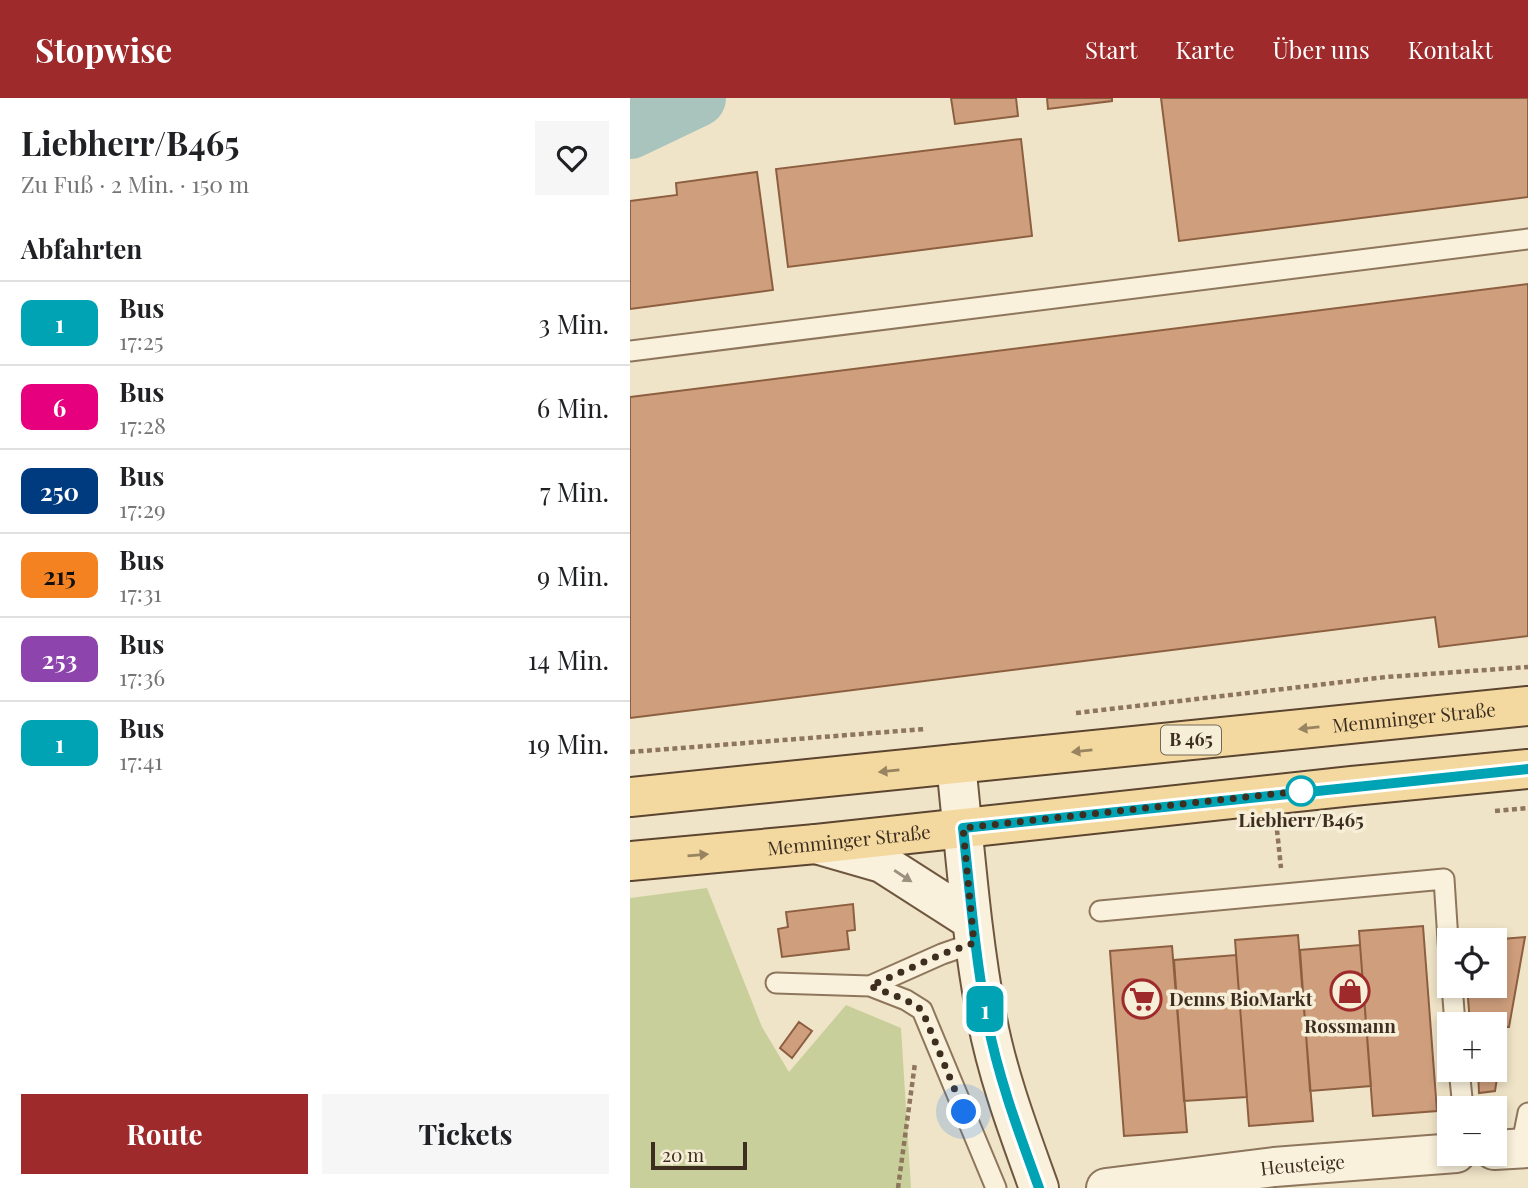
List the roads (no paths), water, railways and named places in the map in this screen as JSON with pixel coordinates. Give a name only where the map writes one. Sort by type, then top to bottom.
[{"type":"main road","name":"Memminger Straße","points":[[630,797],[1528,706]]},
{"type":"main road","name":"Memminger Straße","points":[[630,861],[817,844],[1528,769]]},
{"type":"street","points":[[956,764],[973,931],[987,1021],[1006,1096],[1039,1188]]},
{"type":"street","points":[[817,844],[882,863],[973,931]]},
{"type":"street","name":"Heusteige","points":[[1106,1188],[1275,1167],[1437,1154]]},
{"type":"lane","points":[[630,351],[1528,239]]},
{"type":"lane","points":[[1100,911],[1444,879],[1447,928]]},
{"type":"lane","points":[[870,986],[942,954],[973,931]]},
{"type":"lane","points":[[776,983],[870,986],[906,1000],[922,1010],[996,1188]]},
{"type":"waterway","points":[[630,130],[697,98]]},
{"type":"place","name":"Liebherr/B465","points":[[1301,791]]},
{"type":"place","name":"Rossmann","points":[[1350,991]]},
{"type":"place","name":"Denns BioMarkt","points":[[1142,999]]}]
